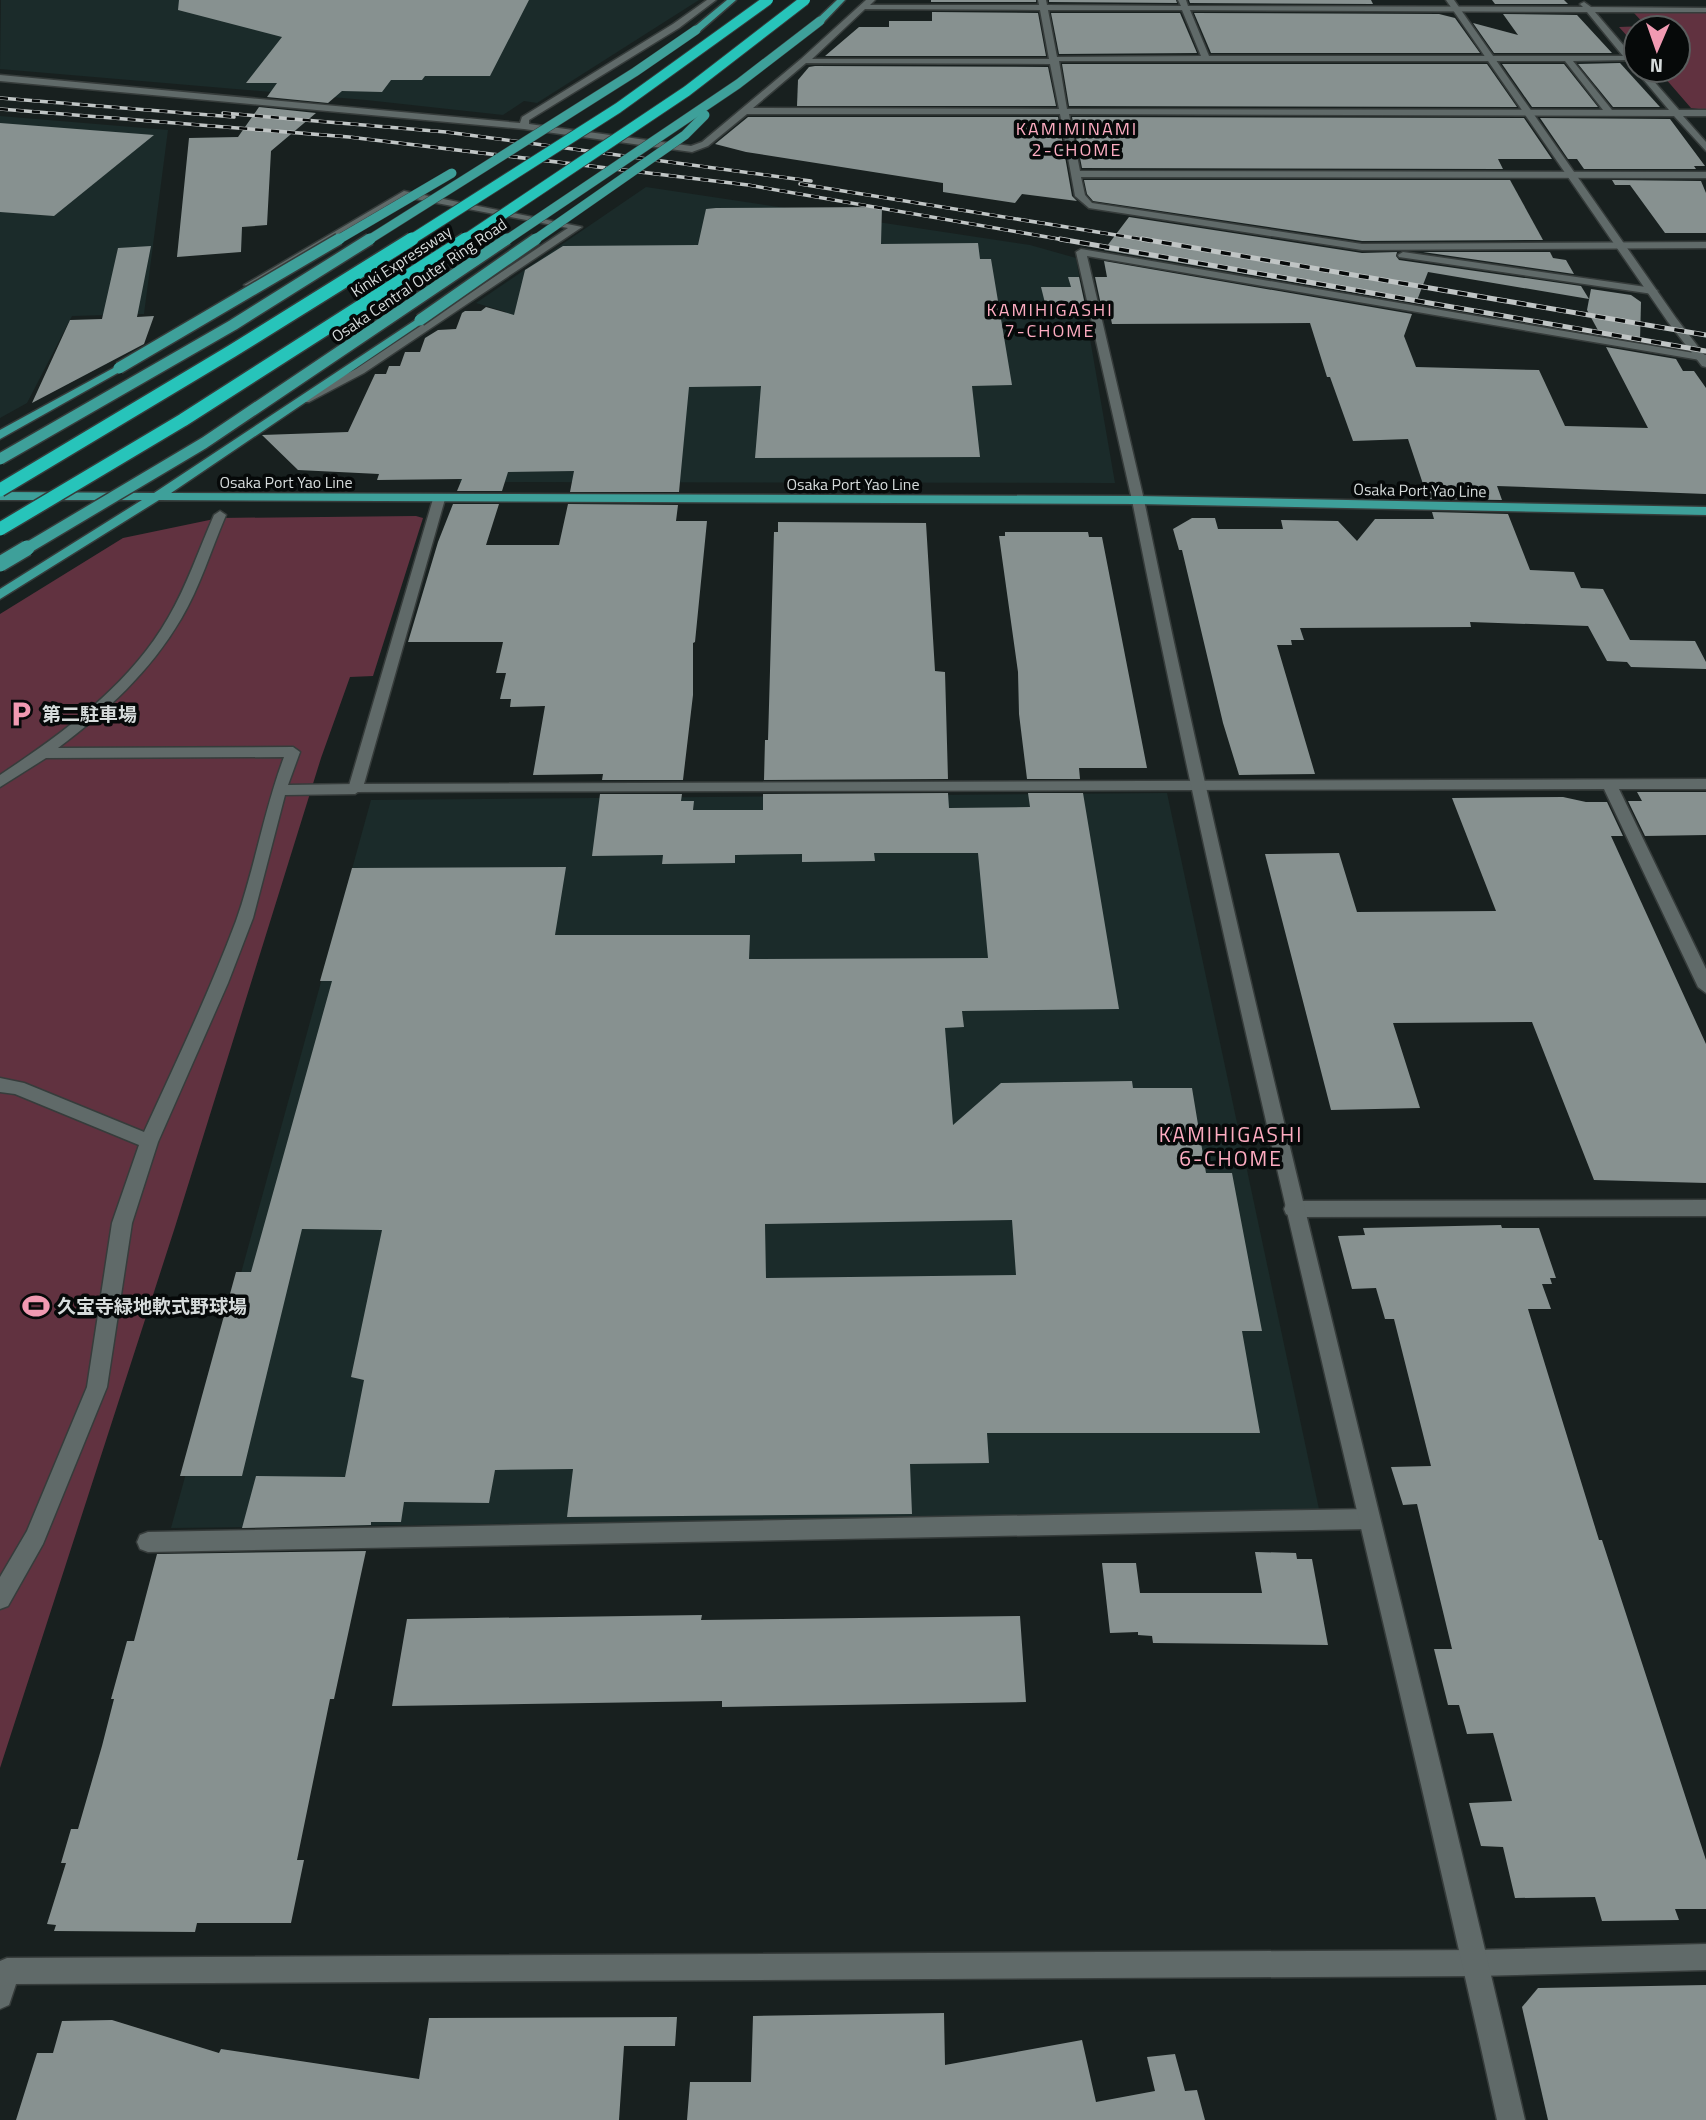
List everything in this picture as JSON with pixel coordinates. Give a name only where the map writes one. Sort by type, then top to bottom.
[{"type":"highway","name":"Kinki Expressway","points":[[0,490],[153,401],[572,138],[673,72],[768,0]]},
{"type":"highway","name":"Kinki Expressway","points":[[0,529],[238,383],[626,134],[758,39],[805,0]]},
{"type":"main road","points":[[0,459],[233,325],[635,72],[696,30],[732,0]]},
{"type":"main road","name":"Osaka Central Outer Ring Road","points":[[0,564],[204,443],[738,83],[820,21],[841,0]]},
{"type":"main road","points":[[471,162],[596,85],[635,72]]},
{"type":"main road","points":[[0,595],[154,498],[420,320],[685,135],[738,83]]},
{"type":"main road","points":[[0,435],[459,169]]},
{"type":"main road","name":"Osaka Port Yao Line","points":[[0,496],[1138,500],[1706,511]]},
{"type":"street","points":[[524,126],[525,120],[676,26],[712,0]]},
{"type":"street","points":[[1450,0],[1527,113],[1704,360]]},
{"type":"street","points":[[1581,0],[1622,50]]},
{"type":"street","points":[[0,78],[524,126],[692,149],[705,144],[868,4],[1184,4],[1457,10],[1706,10]]},
{"type":"street","points":[[1042,4],[1080,196],[1089,205],[1376,251],[1653,291]]},
{"type":"street","points":[[1184,4],[1206,58]]},
{"type":"street","points":[[1567,58],[1610,113]]},
{"type":"street","points":[[804,61],[1622,58]]},
{"type":"street","points":[[1651,84],[1706,148]]},
{"type":"street","points":[[744,111],[1706,113]]},
{"type":"street","points":[[1076,174],[1706,175]]},
{"type":"street","points":[[119,368],[171,331],[404,194],[577,227],[360,371],[286,409]]},
{"type":"street","points":[[1362,247],[1706,245]]},
{"type":"street","points":[[1511,2120],[1477,1963],[1293,1209],[1196,784],[1138,500],[1081,251],[1704,360]]},
{"type":"street","points":[[355,789],[439,499]]},
{"type":"street","points":[[0,782],[45,753],[131,678],[174,619],[220,515]]},
{"type":"street","points":[[0,1598],[35,1537],[97,1387],[122,1223],[149,1142],[220,983],[245,918],[279,790],[293,752],[45,753]]},
{"type":"street","points":[[279,790],[1196,784],[1706,784]]},
{"type":"street","points":[[1610,785],[1701,965],[1706,987]]},
{"type":"street","points":[[0,1085],[18,1088],[149,1142]]},
{"type":"street","points":[[1293,1209],[1706,1208]]},
{"type":"street","points":[[148,1542],[1369,1519]]},
{"type":"street","points":[[0,1996],[4,1971],[1477,1963],[1706,1957]]},
{"type":"shaded area","points":[[1,0],[699,0],[537,103],[524,101],[503,115],[366,100],[0,69]]},
{"type":"shaded area","points":[[1706,13],[1706,110],[1691,108],[1670,84],[1692,84],[1692,14],[1635,14]]},
{"type":"shaded area","points":[[0,116],[168,130],[144,314],[72,316],[27,403],[0,418]]},
{"type":"shaded area","points":[[646,187],[1030,245],[1076,258],[1115,483],[459,482],[506,312],[476,303]]},
{"type":"shaded area","points":[[219,518],[423,518],[373,676],[350,677],[321,758],[175,1227],[0,1768],[0,614],[123,538]]},
{"type":"shaded area","points":[[1167,793],[1320,1514],[171,1528],[371,800]]},
{"type":"building","points":[[179,0],[529,0],[490,76],[425,76],[422,80],[391,80],[382,92],[342,91],[328,103],[267,97],[277,83],[246,83],[282,37],[178,10]]},
{"type":"building","points":[[1036,0],[1036,2],[931,2]]},
{"type":"building","points":[[1176,0],[1177,3],[1049,2]]},
{"type":"building","points":[[1189,0],[1371,0],[1373,4],[1190,3]]},
{"type":"building","points":[[1492,0],[1564,0],[1568,4],[1495,4]]},
{"type":"building","points":[[932,12],[1038,13],[1046,56],[825,56],[859,27],[889,27],[889,21],[932,21]]},
{"type":"building","points":[[1051,13],[1180,13],[1197,53],[1059,54]]},
{"type":"building","points":[[1194,13],[1439,14],[1455,18],[1480,53],[1211,53]]},
{"type":"building","points":[[1503,14],[1577,15],[1612,53],[1494,53],[1473,23],[1518,35]]},
{"type":"building","points":[[1620,63],[1622,84],[1639,84],[1660,107],[1613,107],[1578,64]]},
{"type":"building","points":[[1062,64],[1487,64],[1517,107],[1069,106]]},
{"type":"building","points":[[1502,64],[1564,64],[1598,107],[1532,107]]},
{"type":"building","points":[[809,67],[1048,67],[1056,106],[797,106],[798,80]]},
{"type":"building","points":[[259,107],[316,113],[271,151],[267,225],[242,227],[241,252],[177,257],[189,138],[238,137]]},
{"type":"building","points":[[748,117],[1058,117],[1072,196],[1077,201],[1022,194],[1015,203],[943,192],[943,183],[746,152],[715,144]]},
{"type":"building","points":[[1072,117],[1524,118],[1552,159],[1498,159],[1503,169],[1082,168]]},
{"type":"building","points":[[1540,118],[1670,119],[1705,166],[1694,166],[1696,169],[1584,169],[1577,159],[1568,159]]},
{"type":"building","points":[[0,123],[154,135],[54,216],[0,212]]},
{"type":"building","points":[[1084,180],[1510,180],[1543,240],[1362,241],[1093,201],[1087,194]]},
{"type":"building","points":[[1612,180],[1701,181],[1706,193],[1706,233],[1665,233],[1630,185],[1615,185]]},
{"type":"building","points":[[882,207],[881,244],[978,243],[980,259],[991,259],[1012,385],[972,386],[980,457],[755,458],[761,386],[689,387],[679,492],[570,492],[574,471],[508,472],[502,491],[457,491],[462,479],[377,480],[379,474],[298,470],[262,435],[348,432],[375,374],[386,374],[389,366],[400,366],[405,352],[420,352],[425,338],[438,330],[456,329],[465,311],[481,311],[486,307],[514,315],[525,270],[563,246],[698,245],[706,209]]},
{"type":"building","points":[[1129,217],[1362,253],[1397,252],[1399,260],[1581,286],[1589,299],[1428,272],[1416,303],[1104,250]]},
{"type":"building","points":[[151,246],[137,317],[154,316],[144,344],[32,403],[70,320],[102,319],[118,248]]},
{"type":"building","points":[[1423,252],[1550,252],[1553,258],[1566,260],[1574,274]]},
{"type":"building","points":[[1104,261],[1412,314],[1404,336],[1416,367],[1539,370],[1565,426],[1648,428],[1606,347],[1676,359],[1683,371],[1694,371],[1706,388],[1706,494],[1497,486],[1502,500],[1428,499],[1408,439],[1353,441],[1330,377],[1327,377],[1310,323],[1112,324],[1110,314],[1103,314],[1095,277],[1107,277]]},
{"type":"building","points":[[1068,277],[1079,277],[1087,314],[1048,315],[1041,287],[1071,287]]},
{"type":"building","points":[[1591,289],[1631,295],[1641,302],[1640,341],[1600,334],[1587,310]]},
{"type":"building","points":[[453,504],[499,504],[486,545],[559,545],[568,504],[678,505],[676,521],[707,521],[693,643],[693,695],[683,780],[602,780],[603,774],[533,775],[545,706],[510,707],[511,699],[500,699],[506,673],[496,673],[503,642],[408,642],[438,542]]},
{"type":"building","points":[[1432,512],[1508,514],[1530,570],[1574,572],[1581,588],[1603,589],[1630,640],[1695,641],[1706,662],[1706,669],[1631,667],[1627,662],[1607,661],[1588,626],[1470,622],[1471,627],[1300,628],[1304,640],[1291,640],[1292,645],[1277,645],[1315,774],[1239,775],[1223,723],[1182,550],[1179,550],[1173,529],[1192,518],[1215,518],[1218,529],[1283,529],[1281,520],[1338,521],[1357,541],[1375,519],[1434,519]]},
{"type":"building","points":[[778,522],[926,523],[935,671],[945,672],[948,779],[764,780],[765,740],[768,740],[774,532],[778,532]]},
{"type":"building","points":[[1005,532],[1088,532],[1089,537],[1102,537],[1147,768],[1079,768],[1080,779],[1027,779],[1019,714],[1018,672],[999,536],[1005,536]]},
{"type":"building","points":[[1637,792],[1706,792],[1706,835],[1645,836],[1628,801],[1642,801]]},
{"type":"building","points":[[948,793],[949,808],[1030,807],[1028,793],[1083,793],[1119,1009],[962,1011],[964,1027],[945,1028],[953,1125],[1001,1083],[1132,1081],[1133,1088],[1192,1088],[1206,1173],[1232,1173],[1262,1331],[1242,1331],[1260,1433],[987,1433],[989,1463],[910,1464],[912,1514],[567,1517],[573,1469],[495,1470],[489,1503],[404,1502],[401,1522],[242,1528],[256,1476],[345,1477],[364,1380],[351,1377],[382,1230],[302,1229],[242,1476],[180,1476],[236,1272],[251,1272],[332,981],[320,981],[352,868],[566,867],[555,935],[750,935],[749,959],[988,958],[978,853],[874,853],[875,861],[802,862],[802,854],[735,855],[735,863],[662,864],[663,855],[592,856],[600,794],[682,794],[681,801],[694,801],[693,810],[763,810],[763,794]],"holes":[[[1012,1220],[1016,1275],[766,1278],[765,1224]]]},
{"type":"building","points":[[1563,797],[1586,802],[1607,802],[1623,836],[1611,836],[1706,1044],[1706,1183],[1594,1180],[1532,1022],[1393,1023],[1420,1108],[1331,1110],[1265,854],[1339,853],[1357,912],[1496,911],[1452,798]]},
{"type":"building","points":[[1501,1225],[1502,1228],[1539,1228],[1556,1278],[1550,1278],[1552,1284],[1542,1284],[1551,1309],[1528,1309],[1599,1540],[1602,1540],[1706,1860],[1706,1909],[1675,1909],[1679,1920],[1602,1921],[1595,1897],[1515,1898],[1503,1847],[1481,1846],[1469,1803],[1512,1801],[1493,1733],[1467,1734],[1459,1705],[1448,1705],[1434,1649],[1452,1649],[1417,1504],[1403,1505],[1391,1467],[1431,1466],[1394,1319],[1385,1319],[1376,1288],[1352,1289],[1338,1236],[1365,1235],[1363,1228]]},
{"type":"building","points":[[366,1551],[334,1699],[330,1699],[297,1860],[304,1860],[291,1923],[197,1923],[195,1932],[54,1931],[56,1925],[47,1924],[66,1863],[61,1863],[71,1829],[78,1829],[102,1746],[114,1699],[111,1699],[127,1641],[134,1641],[157,1554]]},
{"type":"building","points":[[1255,1552],[1296,1553],[1297,1559],[1312,1559],[1328,1645],[1153,1643],[1152,1636],[1138,1635],[1138,1632],[1110,1633],[1102,1563],[1136,1563],[1140,1593],[1262,1593]]},
{"type":"building","points":[[702,1615],[701,1620],[1020,1616],[1026,1702],[722,1707],[722,1701],[392,1706],[407,1619]]},
{"type":"building","points":[[1706,1985],[1706,2120],[1548,2120],[1522,2007],[1538,1988]]},
{"type":"building","points":[[944,2013],[945,2065],[1082,2040],[1096,2102],[1155,2091],[1147,2057],[1175,2054],[1185,2091],[1197,2090],[1205,2120],[687,2120],[690,2082],[751,2082],[753,2016]]},
{"type":"building","points":[[677,2017],[675,2046],[624,2046],[619,2120],[16,2120],[37,2053],[53,2053],[62,2021],[112,2020],[219,2053],[221,2049],[419,2079],[429,2018]]},
{"type":"railway","points":[[0,98],[234,117]]},
{"type":"railway","points":[[0,109],[349,137],[748,185],[1070,241]]},
{"type":"railway","points":[[223,113],[446,132],[811,181]]},
{"type":"railway","points":[[800,184],[1153,241]]},
{"type":"railway","points":[[1060,239],[1706,351]]},
{"type":"railway","points":[[1142,239],[1706,335]]},
{"type":"place","name":"第二駐車場","points":[[21,714]]},
{"type":"place","name":"久宝寺緑地軟式野球場","points":[[36,1306]]},
{"type":"district","name":"KAMIMINAMI 2-CHOME","points":[[1077,139]]},
{"type":"district","name":"KAMIHIGASHI 7-CHOME","points":[[1050,320]]},
{"type":"district","name":"KAMIHIGASHI 6-CHOME","points":[[1231,1147]]}]
